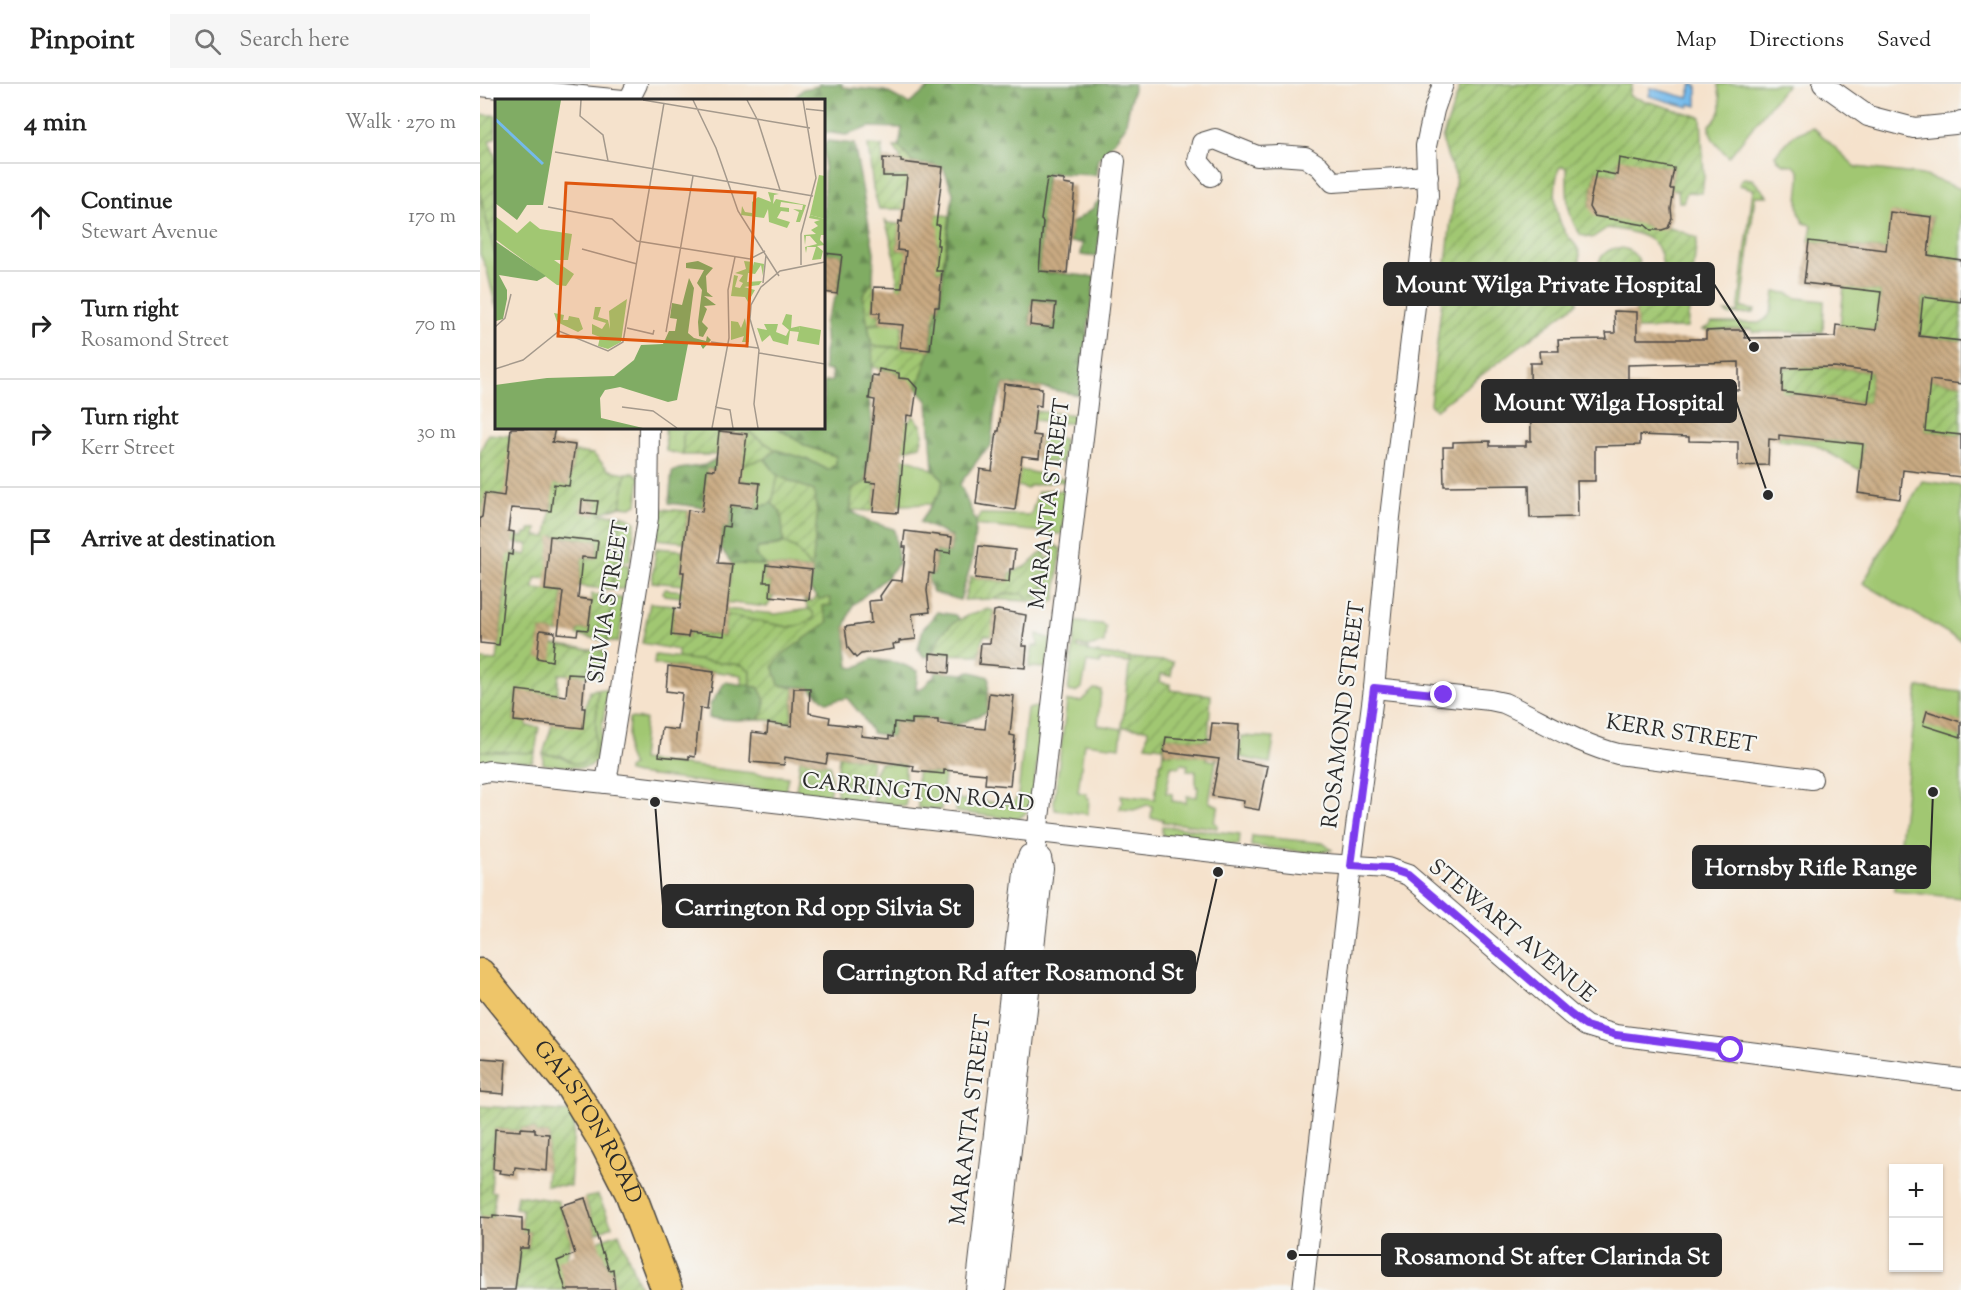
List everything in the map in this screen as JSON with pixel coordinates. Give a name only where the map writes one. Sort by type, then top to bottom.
[{"type":"main road","name":"GALSTON ROAD","points":[[480,974],[570,1085],[606,1145],[630,1192],[667,1290]]},
{"type":"street","points":[[630,99],[637,84]]},
{"type":"street","name":"ROSAMOND STREET","points":[[1303,1290],[1351,866],[1374,688],[1390,518],[1428,196],[1426,146],[1434,110],[1443,84]]},
{"type":"street","points":[[1823,84],[1868,117],[1914,128],[1955,124],[1961,121]]},
{"type":"street","points":[[480,86],[613,99]]},
{"type":"street","points":[[1211,176],[1198,161],[1199,151],[1202,143],[1215,139],[1257,156],[1305,157],[1319,166],[1334,182],[1428,176]]},
{"type":"street","name":"MARANTA STREET","points":[[1035,853],[1115,161]]},
{"type":"street","name":"SILVIA STREET","points":[[606,783],[648,518],[649,429]]},
{"type":"street","name":"KERR STREET","points":[[1374,688],[1504,703],[1590,745],[1618,754],[1812,779]]},
{"type":"street","name":"CARRINGTON ROAD","points":[[480,773],[489,771],[606,783],[1351,866]]},
{"type":"street","name":"MARANTA STREET","points":[[976,1290],[1025,864],[1029,855],[1035,853]]},
{"type":"street","name":"MARANTA STREET","points":[[995,1290],[1043,868],[1041,858],[1035,853]]},
{"type":"street","name":"STEWART AVENUE","points":[[1351,866],[1387,868],[1408,875],[1586,1026],[1616,1035],[1961,1079]]},
{"type":"green space","points":[[819,84],[842,84],[842,87],[885,91],[909,104],[934,84],[1134,84],[1125,127],[1103,156],[1098,158],[1096,175],[1047,173],[1039,271],[1095,277],[1079,395],[1004,384],[995,409],[991,446],[982,454],[960,484],[976,522],[972,561],[960,600],[933,592],[928,580],[929,573],[934,574],[936,551],[950,553],[952,537],[920,522],[941,491],[943,479],[933,469],[928,402],[917,388],[930,350],[933,325],[939,307],[953,193],[943,167],[913,163],[899,147],[902,128],[870,127],[846,135],[825,132],[825,99],[794,99],[803,89],[819,86]],"holes":[[[1032,301],[1055,303],[1053,328],[1030,325]]]},
{"type":"green space","points":[[1461,84],[1632,84],[1629,96],[1701,117],[1704,177],[1702,193],[1687,192],[1683,202],[1679,202],[1678,190],[1670,189],[1674,168],[1619,159],[1617,175],[1596,171],[1589,207],[1646,225],[1651,229],[1672,229],[1697,238],[1687,328],[1637,329],[1636,305],[1653,294],[1662,276],[1662,258],[1659,250],[1654,243],[1637,233],[1607,228],[1592,238],[1581,235],[1572,220],[1567,195],[1567,169],[1563,166],[1559,168],[1555,192],[1561,225],[1578,248],[1580,256],[1577,303],[1435,410],[1430,404],[1456,176],[1442,139]]},
{"type":"green space","points":[[1718,84],[1787,84],[1729,157],[1715,143],[1710,130],[1710,125],[1721,110]]},
{"type":"green space","points":[[480,115],[495,115],[495,138],[489,141],[495,156],[495,254],[480,194]]},
{"type":"green space","points":[[1813,127],[1856,167],[1922,175],[1961,189],[1961,260],[1928,255],[1932,217],[1891,213],[1886,250],[1809,241],[1812,225],[1804,223],[1799,211],[1800,172],[1793,165],[1781,162],[1775,155],[1794,135]]},
{"type":"green space","points":[[827,141],[854,144],[874,252],[873,281],[863,295],[873,355],[869,399],[872,424],[866,482],[852,489],[851,510],[867,521],[894,529],[899,563],[886,578],[853,605],[845,627],[849,667],[855,668],[872,659],[899,663],[918,671],[916,688],[922,689],[937,672],[964,674],[969,671],[989,677],[987,712],[955,726],[938,720],[922,718],[921,720],[912,719],[909,723],[895,722],[893,737],[872,733],[847,698],[826,702],[810,688],[779,685],[773,666],[783,654],[828,622],[822,606],[831,605],[819,599],[810,590],[817,515],[814,491],[778,476],[765,459],[776,450],[809,460],[828,470],[836,464],[836,456],[806,446],[780,429],[825,429],[825,382],[832,381],[831,371],[825,370],[825,321],[837,294],[842,256],[825,253],[825,144]]},
{"type":"green space","points":[[868,145],[882,146],[883,176],[900,176],[901,159],[894,147],[899,147],[913,163],[908,209],[879,209],[873,188]]},
{"type":"green space","points":[[1744,178],[1752,179],[1768,196],[1755,196],[1742,308],[1755,310],[1754,313],[1728,315],[1725,312],[1738,313],[1753,189],[1739,185]]},
{"type":"green space","points":[[480,194],[495,254],[495,304],[487,270],[480,254]]},
{"type":"green space","points":[[1099,200],[1104,201],[1097,257],[1081,255],[1082,243],[1070,242],[1071,224],[1092,209]]},
{"type":"green space","points":[[916,210],[950,216],[942,271],[924,270],[938,253],[939,245],[915,223]]},
{"type":"green space","points":[[885,220],[888,223],[899,224],[897,250],[927,253],[924,270],[904,268],[901,297],[917,305],[939,307],[897,314],[896,267]]},
{"type":"green space","points":[[1619,248],[1634,254],[1640,269],[1634,284],[1619,290],[1604,284],[1598,269],[1604,254]]},
{"type":"green space","points":[[873,281],[873,313],[880,315],[879,323],[868,325],[863,295]]},
{"type":"green space","points":[[1844,287],[1881,292],[1876,330],[1840,326]]},
{"type":"green space","points":[[1775,292],[1787,293],[1797,298],[1824,301],[1823,332],[1753,332],[1752,329],[1701,330],[1710,326],[1711,323],[1759,323],[1764,321],[1770,314]]},
{"type":"green space","points":[[1923,297],[1961,302],[1961,341],[1919,336]]},
{"type":"green space","points":[[939,307],[933,325],[903,321],[900,347],[872,346],[868,325],[886,323],[888,315]]},
{"type":"green space","points":[[872,346],[930,350],[917,388],[907,379],[899,378],[899,373],[873,367]]},
{"type":"green space","points":[[1832,367],[1872,372],[1868,403],[1781,392],[1783,368]]},
{"type":"green space","points":[[1913,378],[1961,384],[1961,435],[1907,429],[1926,417],[1929,393]]},
{"type":"green space","points":[[1035,411],[1076,415],[1076,424],[1034,420]]},
{"type":"green space","points":[[913,416],[922,426],[923,435],[920,446],[903,450],[903,422],[910,421]]},
{"type":"green space","points":[[665,429],[683,429],[683,455],[666,451]]},
{"type":"green space","points":[[683,429],[752,429],[750,433],[776,450],[765,459],[731,467],[747,434],[720,431],[719,455],[683,455]]},
{"type":"green space","points":[[752,429],[780,429],[806,446],[836,456],[836,464],[828,470],[809,460],[776,450],[750,433]]},
{"type":"green space","points":[[488,434],[510,436],[509,451],[549,483],[569,485],[574,452],[593,454],[609,470],[626,473],[621,506],[598,514],[621,515],[612,590],[579,586],[582,557],[596,558],[598,541],[554,536],[554,579],[535,578],[534,589],[563,592],[558,633],[540,630],[539,643],[605,651],[600,677],[559,674],[557,695],[517,691],[514,720],[527,722],[527,726],[539,727],[535,753],[480,751],[480,660],[497,661],[505,590],[489,588],[508,554],[512,552],[527,555],[528,544],[513,543],[480,528],[524,537],[525,533],[530,533],[530,529],[537,529],[536,536],[547,537],[552,503],[486,493],[480,518],[480,453]]},
{"type":"green space","points":[[1779,435],[1863,444],[1860,470],[1813,444],[1779,440]]},
{"type":"green space","points":[[1041,436],[1064,439],[1062,463],[1038,461]]},
{"type":"green space","points":[[882,455],[923,464],[943,479],[941,491],[932,504],[899,505],[904,463],[882,460]]},
{"type":"green space","points":[[719,457],[731,472],[708,469],[704,502],[757,508],[772,503],[781,512],[784,543],[758,548],[755,555],[766,565],[732,564],[720,547],[723,527],[729,527],[732,511],[669,503],[672,472],[705,465]]},
{"type":"green space","points":[[765,459],[778,476],[772,503],[757,508],[760,483],[730,479],[731,467]]},
{"type":"green space","points":[[1020,470],[1062,478],[1069,483],[1057,481],[1030,486],[1027,489],[1018,486]]},
{"type":"green space","points":[[626,473],[634,473],[640,477],[637,504],[631,507],[621,506]]},
{"type":"green space","points":[[778,476],[814,491],[817,515],[812,570],[796,549],[784,543],[781,512],[772,503]]},
{"type":"green space","points":[[1922,481],[1961,486],[1961,641],[1863,583]]},
{"type":"green space","points":[[866,482],[876,483],[873,511],[851,510],[852,489]]},
{"type":"green space","points":[[1055,489],[1055,492],[1063,489],[1068,491],[1063,533],[975,525],[980,514],[1031,515],[1038,492]]},
{"type":"green space","points":[[660,509],[688,511],[684,542],[657,539]]},
{"type":"green space","points":[[621,515],[635,522],[630,561],[622,561],[622,564],[629,565],[627,588],[612,590]]},
{"type":"green space","points":[[784,543],[796,549],[812,570],[766,565],[764,581],[771,582],[770,596],[774,596],[767,607],[664,595],[665,589],[728,596],[732,564],[765,565],[755,554],[758,548]]},
{"type":"green space","points":[[1053,544],[1061,549],[1055,601],[987,599],[1045,586],[1048,558],[1051,558]]},
{"type":"green space","points":[[656,548],[682,550],[682,555],[686,555],[685,563],[681,563],[680,571],[684,572],[683,585],[652,582]]},
{"type":"green space","points":[[1045,551],[1046,574],[1039,595],[1027,597],[1023,594],[1004,594],[994,599],[964,600],[971,576],[1008,582],[1010,573],[1027,566]]},
{"type":"green space","points":[[592,594],[612,597],[607,641],[577,635],[578,629],[588,630]]},
{"type":"green space","points":[[817,596],[819,599],[830,598],[831,605],[822,606],[828,622],[783,654],[773,666],[779,685],[794,688],[791,723],[758,719],[764,711],[764,699],[758,687],[751,686],[751,671],[742,665],[678,658],[678,650],[642,643],[650,603],[675,605],[671,635],[688,637],[689,632],[724,636],[726,615],[788,627],[802,625],[814,618],[813,612],[804,599],[811,602]]},
{"type":"green space","points":[[612,597],[626,599],[618,642],[607,641]]},
{"type":"green space","points":[[714,608],[776,614],[809,609],[815,618],[802,625],[788,627],[726,615]]},
{"type":"green space","points":[[988,609],[994,611],[993,624],[996,636],[984,635],[979,655],[938,654],[935,651],[941,634],[954,622]]},
{"type":"green space","points":[[937,612],[955,615],[959,619],[945,630],[931,656],[924,657],[918,649],[923,629]]},
{"type":"green space","points":[[1076,622],[1102,624],[1106,627],[1104,643],[1088,647],[1077,645],[1077,648],[1088,649],[1088,652],[1130,658],[1129,663],[1100,660],[1100,664],[1087,662],[1082,688],[1075,692],[1068,691]]},
{"type":"green space","points":[[1037,634],[1051,639],[1047,668],[1029,667],[1033,646],[1038,646]]},
{"type":"green space","points":[[655,655],[742,665],[751,671],[751,686],[742,684],[742,675],[654,664]]},
{"type":"green space","points":[[1130,658],[1173,662],[1171,676],[1161,674],[1160,682],[1170,684],[1170,690],[1211,695],[1208,741],[1165,737],[1163,747],[1146,745],[1148,729],[1122,727]]},
{"type":"green space","points":[[725,682],[758,687],[765,707],[758,719],[709,718],[710,705]]},
{"type":"green space","points":[[1918,687],[1961,692],[1961,898],[1894,891]]},
{"type":"green space","points":[[598,689],[608,690],[597,759],[590,766],[583,768],[543,764],[543,754],[561,756],[573,763],[594,756]]},
{"type":"green space","points":[[598,689],[594,756],[583,764],[573,763],[561,756],[543,754],[552,725],[585,708],[590,690]]},
{"type":"green space","points":[[1094,689],[1101,690],[1098,725],[1122,729],[1120,747],[1084,743],[1078,792],[1087,794],[1086,797],[1089,798],[1088,814],[1055,810],[1054,802],[1067,701],[1081,701]]},
{"type":"green space","points":[[1036,707],[1044,710],[1031,808],[1015,819],[956,812],[957,799],[1013,804],[1018,795],[1027,709]]},
{"type":"green space","points":[[629,718],[645,719],[641,760],[788,777],[785,792],[628,772],[632,766],[627,754]]},
{"type":"green space","points":[[1241,736],[1274,738],[1270,763],[1239,757]]},
{"type":"green space","points":[[1164,737],[1166,737],[1164,753],[1172,754],[1174,737],[1181,737],[1179,754],[1197,756],[1199,739],[1208,741],[1206,759],[1214,761],[1222,751],[1216,761],[1209,802],[1219,806],[1214,822],[1217,828],[1163,822],[1163,819],[1151,818],[1152,806],[1147,805],[1134,810],[1120,809],[1121,795],[1155,799],[1158,771],[1162,763]],"holes":[[[1188,765],[1187,770],[1196,771],[1197,797],[1187,796],[1186,803],[1172,801],[1172,794],[1166,793],[1171,766]]]},
{"type":"green space","points":[[480,751],[535,753],[532,762],[480,761]]},
{"type":"green space","points":[[839,756],[872,760],[869,785],[837,781]]},
{"type":"green space","points":[[800,759],[830,765],[831,781],[798,778]]},
{"type":"green space","points":[[880,763],[905,765],[906,806],[873,802],[875,772]]},
{"type":"green space","points":[[917,772],[944,774],[941,810],[918,808]]},
{"type":"green space","points":[[798,778],[831,781],[827,797],[799,794],[796,789]]},
{"type":"green space","points":[[837,781],[869,785],[865,801],[837,798]]},
{"type":"green space","points":[[1162,826],[1240,834],[1239,845],[1162,836]]},
{"type":"green space","points":[[1252,836],[1323,843],[1332,850],[1317,853],[1251,846]]},
{"type":"green space","points":[[480,1106],[575,1112],[570,1186],[546,1185],[549,1134],[535,1133],[535,1129],[521,1128],[521,1131],[495,1129],[491,1191],[495,1192],[493,1218],[480,1217]]},
{"type":"green space","points":[[517,1195],[558,1201],[571,1240],[564,1284],[613,1269],[609,1270],[603,1253],[599,1254],[595,1242],[619,1233],[641,1290],[515,1290],[520,1248],[528,1249],[530,1232],[514,1230],[522,1222],[522,1209],[515,1208]]},
{"type":"green space","points":[[598,1195],[612,1226],[596,1233],[585,1198]]},
{"type":"water","points":[[1692,84],[1697,86],[1697,106],[1690,104],[1689,107],[1649,96],[1651,88],[1688,98]]},
{"type":"building","points":[[883,158],[943,167],[936,225],[939,225],[937,245],[939,245],[936,271],[942,271],[939,307],[935,307],[930,350],[900,347],[903,325],[879,323],[880,313],[873,313],[874,287],[902,288],[906,251],[897,250],[899,221],[902,222],[907,176],[883,176]]},
{"type":"building","points":[[1619,158],[1674,168],[1670,189],[1674,189],[1672,218],[1668,228],[1651,230],[1645,225],[1594,216],[1589,207],[1596,171],[1617,175]]},
{"type":"building","points":[[1047,178],[1064,180],[1064,184],[1075,186],[1067,273],[1039,271],[1043,222],[1041,220]]},
{"type":"building","points":[[1890,212],[1932,217],[1928,255],[1961,260],[1961,302],[1923,297],[1919,336],[1961,341],[1961,384],[1930,380],[1925,431],[1961,435],[1961,477],[1903,470],[1900,499],[1858,493],[1863,444],[1779,435],[1779,440],[1769,439],[1768,465],[1738,466],[1738,442],[1689,441],[1689,437],[1640,435],[1640,445],[1595,446],[1595,481],[1577,481],[1578,517],[1530,518],[1529,485],[1444,486],[1443,447],[1453,447],[1453,442],[1490,441],[1490,446],[1526,446],[1526,441],[1531,441],[1530,363],[1541,363],[1540,351],[1559,351],[1558,340],[1607,339],[1606,333],[1615,333],[1614,311],[1637,312],[1637,339],[1706,339],[1706,331],[1726,330],[1744,330],[1745,338],[1835,337],[1836,325],[1876,330],[1881,292],[1804,283],[1809,241],[1886,250]],"holes":[[[1739,362],[1739,390],[1628,385],[1628,365]],[[1834,367],[1872,372],[1868,403],[1782,392],[1783,368]]]},
{"type":"building","points":[[825,253],[842,255],[837,294],[825,292]]},
{"type":"building","points":[[1032,301],[1056,303],[1053,328],[1030,325]]},
{"type":"building","points":[[879,369],[899,373],[899,378],[909,379],[917,388],[913,416],[907,415],[898,513],[873,511],[876,483],[866,482],[875,400],[869,399],[872,375],[878,376]]},
{"type":"building","points":[[1004,384],[1042,388],[1041,406],[1036,405],[1033,435],[1041,436],[1039,458],[1022,456],[1015,510],[976,504],[980,469],[992,471]]},
{"type":"building","points":[[511,429],[555,429],[552,442],[575,445],[569,486],[554,484],[551,511],[511,508],[508,531],[514,532],[512,555],[508,554],[499,645],[480,643],[480,518],[485,493],[504,496]]},
{"type":"building","points":[[719,431],[747,434],[741,481],[760,483],[757,508],[731,505],[729,527],[723,526],[718,563],[732,564],[724,636],[689,632],[688,637],[671,635],[674,608],[680,609],[684,572],[681,572],[688,510],[702,512],[707,469],[715,470]]},
{"type":"building","points":[[582,500],[598,501],[596,515],[581,513]]},
{"type":"building","points":[[905,531],[952,537],[950,553],[936,551],[934,574],[929,573],[927,591],[930,612],[912,614],[916,639],[899,641],[893,644],[894,649],[861,654],[856,658],[848,648],[845,627],[871,623],[869,601],[881,600],[880,596],[891,580],[902,581],[906,547],[903,547]]},
{"type":"building","points":[[550,536],[598,541],[596,558],[582,557],[578,598],[592,600],[588,630],[578,629],[577,635],[558,633],[563,592],[545,590]]},
{"type":"building","points":[[979,546],[1015,550],[1009,582],[975,578]]},
{"type":"building","points":[[766,565],[812,570],[809,600],[770,596],[771,582],[764,582]]},
{"type":"building","points":[[994,611],[1026,615],[1022,646],[1027,646],[1025,668],[979,664],[981,643],[990,643]]},
{"type":"building","points":[[540,630],[555,632],[552,661],[537,658]]},
{"type":"building","points":[[930,653],[950,655],[949,673],[930,671]]},
{"type":"building","points":[[668,666],[714,672],[707,709],[700,708],[695,757],[689,756],[689,759],[659,756],[662,728],[678,730],[682,693],[666,691]]},
{"type":"building","points":[[568,674],[585,675],[583,728],[514,721],[517,690],[566,696]]},
{"type":"building","points":[[794,688],[810,688],[809,713],[830,717],[829,723],[862,727],[861,736],[889,739],[889,736],[893,737],[894,722],[912,724],[912,719],[938,720],[938,724],[985,729],[989,693],[1014,696],[1010,735],[1015,736],[1010,786],[985,784],[986,774],[944,770],[944,774],[913,771],[914,766],[828,754],[826,764],[785,757],[784,765],[750,762],[752,732],[767,734],[768,723],[792,726]]},
{"type":"building","points":[[1927,711],[1961,722],[1961,737],[1923,725]]},
{"type":"building","points":[[1212,723],[1239,725],[1237,760],[1268,766],[1259,810],[1243,807],[1244,801],[1212,796],[1219,759],[1164,752],[1166,737],[1210,741]]},
{"type":"building","points":[[480,1058],[506,1060],[504,1094],[480,1092]]},
{"type":"building","points":[[521,1128],[535,1129],[535,1133],[549,1134],[547,1171],[515,1167],[514,1175],[499,1173],[500,1170],[493,1169],[495,1129],[521,1131]]},
{"type":"building","points":[[585,1198],[602,1253],[609,1270],[613,1269],[615,1290],[566,1290],[557,1261],[575,1254],[560,1206]]},
{"type":"building","points":[[493,1215],[522,1218],[522,1231],[530,1232],[528,1248],[520,1248],[515,1290],[480,1290],[480,1217],[493,1218]]},
{"type":"place","name":"Mount Wilga Private Hospital","points":[[1754,347]]},
{"type":"place","name":"Mount Wilga Hospital","points":[[1768,495]]},
{"type":"place","name":"Hornsby Rifle Range","points":[[1933,792]]},
{"type":"place","name":"Carrington Rd opp Silvia St","points":[[655,802]]},
{"type":"place","name":"Carrington Rd after Rosamond St","points":[[1218,872]]},
{"type":"place","name":"Rosamond St after Clarinda St","points":[[1292,1255]]},
{"type":"route","points":[[1444,695],[1374,688],[1351,866],[1387,868],[1408,875],[1586,1026],[1616,1035],[1731,1050]]}]
